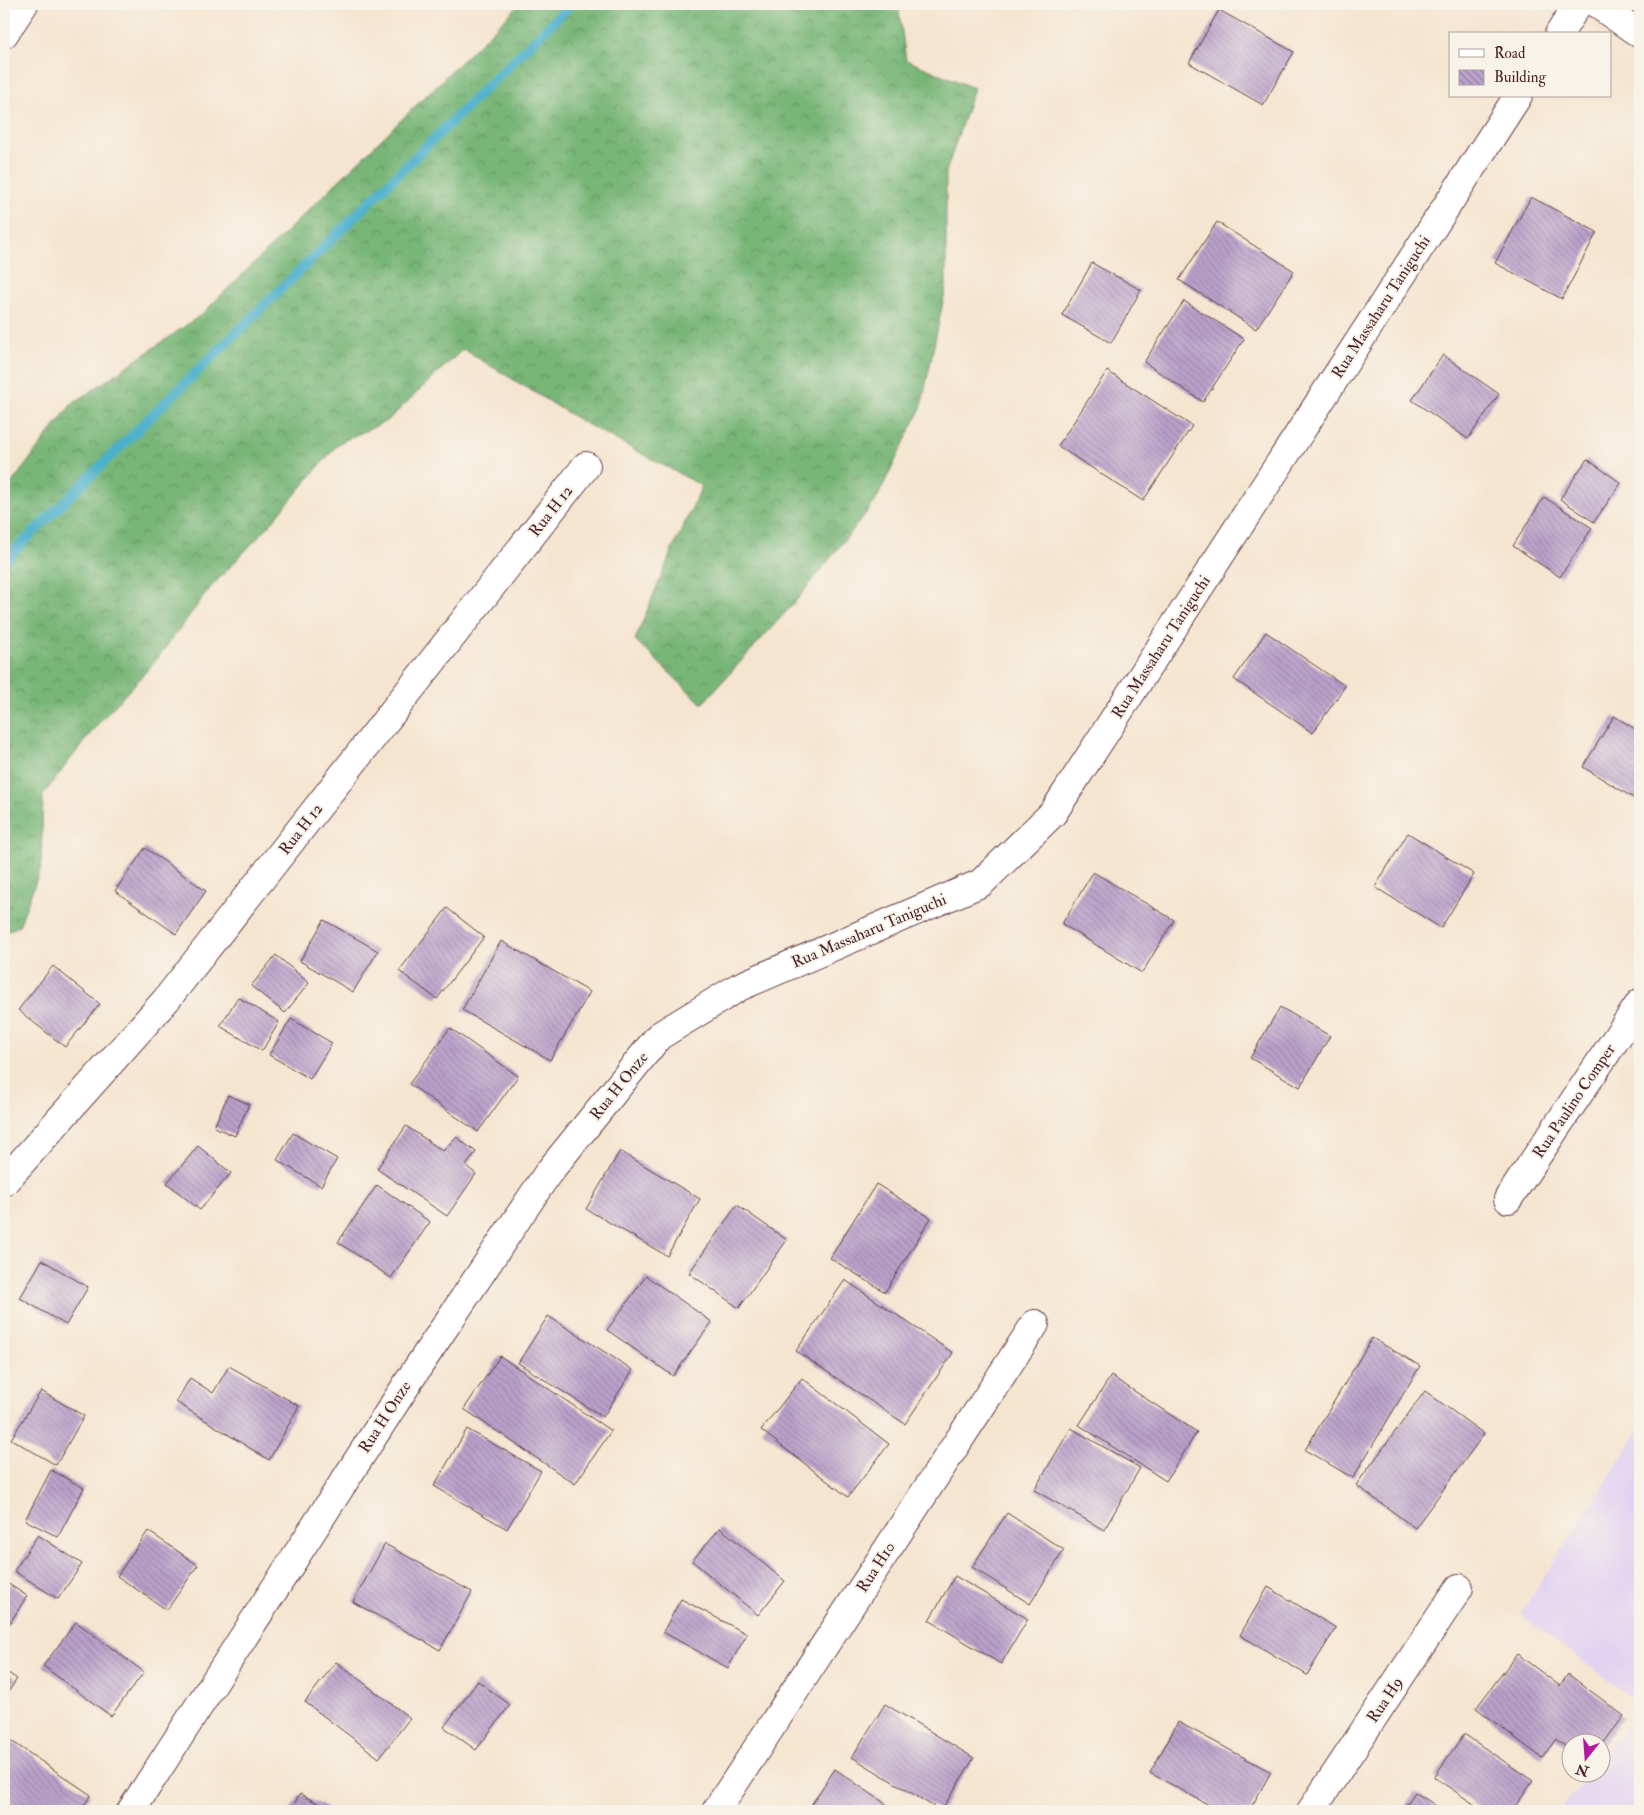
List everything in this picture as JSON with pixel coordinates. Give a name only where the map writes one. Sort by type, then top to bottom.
[{"type":"street","points":[[4,34],[24,4]]},
{"type":"street","points":[[1560,32],[1578,4]]},
{"type":"street","points":[[1597,4],[1640,34]]},
{"type":"street","name":"Rua Massaharu Taniguchi","points":[[659,1036],[739,987],[980,883],[1053,813],[1517,98]]},
{"type":"street","name":"Rua H 12","points":[[4,1182],[166,1000],[586,466]]},
{"type":"street","name":"Rua Paulino Comper","points":[[1508,1199],[1640,1003]]},
{"type":"street","name":"Rua H Onze","points":[[131,1811],[420,1364],[548,1173],[659,1036]]},
{"type":"street","name":"Rua H10","points":[[716,1811],[1035,1324]]},
{"type":"street","name":"Rua H9","points":[[1311,1811],[1459,1588]]},
{"type":"shaded area","points":[[1640,1429],[1640,1704],[1520,1614]]},
{"type":"shaded area","points":[[1640,1710],[1640,1811],[1560,1811],[1583,1782],[1612,1782],[1612,1745]]},
{"type":"green space","points":[[520,4],[898,4],[906,60],[974,88],[946,172],[946,288],[921,408],[875,502],[796,601],[702,704],[635,640],[672,550],[702,486],[581,421],[463,349],[387,421],[339,443],[266,529],[211,587],[153,664],[97,725],[43,795],[41,868],[19,926],[4,933],[4,493],[71,405],[201,315]]},
{"type":"building","points":[[1219,10],[1294,52],[1263,105],[1189,63]]},
{"type":"building","points":[[1531,197],[1597,232],[1562,299],[1495,263]]},
{"type":"building","points":[[1217,222],[1294,271],[1256,329],[1179,280]]},
{"type":"building","points":[[1092,263],[1141,290],[1111,343],[1062,315]]},
{"type":"building","points":[[1184,301],[1244,339],[1203,402],[1144,362]]},
{"type":"building","points":[[1443,355],[1499,394],[1468,439],[1412,400]]},
{"type":"building","points":[[1107,371],[1192,426],[1143,501],[1058,446]]},
{"type":"building","points":[[1587,459],[1621,483],[1594,522],[1560,499]]},
{"type":"building","points":[[1544,497],[1592,528],[1560,577],[1513,546]]},
{"type":"building","points":[[1266,632],[1345,686],[1313,733],[1234,679]]},
{"type":"building","points":[[1614,716],[1640,732],[1640,802],[1583,767]]},
{"type":"building","points":[[1408,833],[1474,874],[1441,928],[1375,887]]},
{"type":"building","points":[[145,848],[206,891],[176,934],[115,891]]},
{"type":"building","points":[[1093,872],[1174,920],[1142,973],[1062,924]]},
{"type":"building","points":[[447,908],[484,937],[437,999],[399,971]]},
{"type":"building","points":[[324,920],[378,951],[353,992],[300,961]]},
{"type":"building","points":[[501,941],[590,992],[550,1060],[462,1010]]},
{"type":"building","points":[[276,955],[309,983],[285,1013],[251,986]]},
{"type":"building","points":[[53,966],[100,1004],[65,1047],[18,1010]]},
{"type":"building","points":[[238,997],[279,1022],[262,1051],[220,1026]]},
{"type":"building","points":[[1280,1007],[1330,1036],[1300,1087],[1250,1058]]},
{"type":"building","points":[[291,1019],[332,1043],[310,1079],[269,1055]]},
{"type":"building","points":[[450,1028],[518,1076],[478,1132],[409,1084]]},
{"type":"building","points":[[228,1095],[249,1104],[235,1136],[214,1127]]},
{"type":"building","points":[[406,1126],[443,1151],[456,1137],[476,1152],[466,1166],[476,1174],[447,1216],[377,1169]]},
{"type":"building","points":[[293,1133],[337,1159],[321,1186],[277,1160]]},
{"type":"building","points":[[198,1146],[231,1173],[200,1210],[167,1183]]},
{"type":"building","points":[[620,1151],[700,1199],[667,1256],[586,1209]]},
{"type":"building","points":[[876,1184],[931,1218],[885,1292],[830,1258]]},
{"type":"building","points":[[377,1185],[430,1222],[391,1278],[338,1242]]},
{"type":"building","points":[[737,1205],[787,1240],[739,1308],[689,1273]]},
{"type":"building","points":[[42,1260],[88,1287],[66,1325],[20,1298]]},
{"type":"building","points":[[646,1276],[712,1322],[673,1376],[607,1330]]},
{"type":"building","points":[[845,1280],[953,1353],[905,1424],[796,1351]]},
{"type":"building","points":[[548,1316],[633,1370],[603,1417],[518,1363]]},
{"type":"building","points":[[1372,1338],[1420,1366],[1353,1478],[1305,1450]]},
{"type":"building","points":[[500,1356],[611,1431],[575,1484],[464,1409]]},
{"type":"building","points":[[229,1366],[299,1406],[269,1460],[176,1402],[190,1378],[213,1393]]},
{"type":"building","points":[[1111,1376],[1197,1432],[1166,1481],[1079,1425]]},
{"type":"building","points":[[802,1378],[889,1444],[848,1497],[761,1430]]},
{"type":"building","points":[[41,1391],[84,1416],[56,1465],[11,1439]]},
{"type":"building","points":[[1425,1391],[1484,1434],[1415,1528],[1356,1485]]},
{"type":"building","points":[[1071,1428],[1140,1468],[1104,1530],[1034,1490]]},
{"type":"building","points":[[467,1429],[541,1471],[507,1529],[434,1486]]},
{"type":"building","points":[[51,1470],[84,1488],[58,1537],[25,1520]]},
{"type":"building","points":[[1007,1513],[1064,1550],[1030,1604],[972,1567]]},
{"type":"building","points":[[720,1528],[785,1581],[758,1615],[692,1561]]},
{"type":"building","points":[[148,1531],[198,1565],[167,1610],[117,1576]]},
{"type":"building","points":[[38,1535],[82,1564],[58,1599],[14,1571]]},
{"type":"building","points":[[385,1544],[472,1592],[440,1650],[353,1602]]},
{"type":"building","points":[[955,1576],[1028,1619],[1001,1664],[929,1620]]},
{"type":"building","points":[[4,1581],[27,1596],[4,1632]]},
{"type":"building","points":[[1268,1587],[1336,1628],[1307,1675],[1240,1635]]},
{"type":"building","points":[[681,1599],[747,1634],[728,1668],[663,1632]]},
{"type":"building","points":[[76,1622],[144,1672],[111,1716],[43,1666]]},
{"type":"building","points":[[1517,1654],[1560,1686],[1568,1674],[1624,1716],[1612,1732],[1562,1732],[1562,1744],[1556,1739],[1542,1758],[1476,1708]]},
{"type":"building","points":[[336,1662],[410,1718],[379,1758],[305,1702]]},
{"type":"building","points":[[4,1670],[17,1679],[4,1698]]},
{"type":"building","points":[[478,1681],[510,1705],[476,1750],[444,1727]]},
{"type":"building","points":[[885,1704],[974,1758],[941,1811],[852,1757]]},
{"type":"building","points":[[1178,1722],[1271,1772],[1249,1811],[1220,1811],[1150,1773]]},
{"type":"building","points":[[1464,1734],[1533,1781],[1512,1811],[1484,1811],[1434,1777]]},
{"type":"building","points":[[4,1736],[91,1795],[80,1811],[4,1811]]},
{"type":"building","points":[[835,1769],[896,1811],[807,1811]]},
{"type":"building","points":[[1415,1792],[1444,1811],[1402,1811]]},
{"type":"building","points":[[300,1794],[333,1811],[290,1811]]},
{"type":"waterway","points":[[4,561],[571,4]]}]
